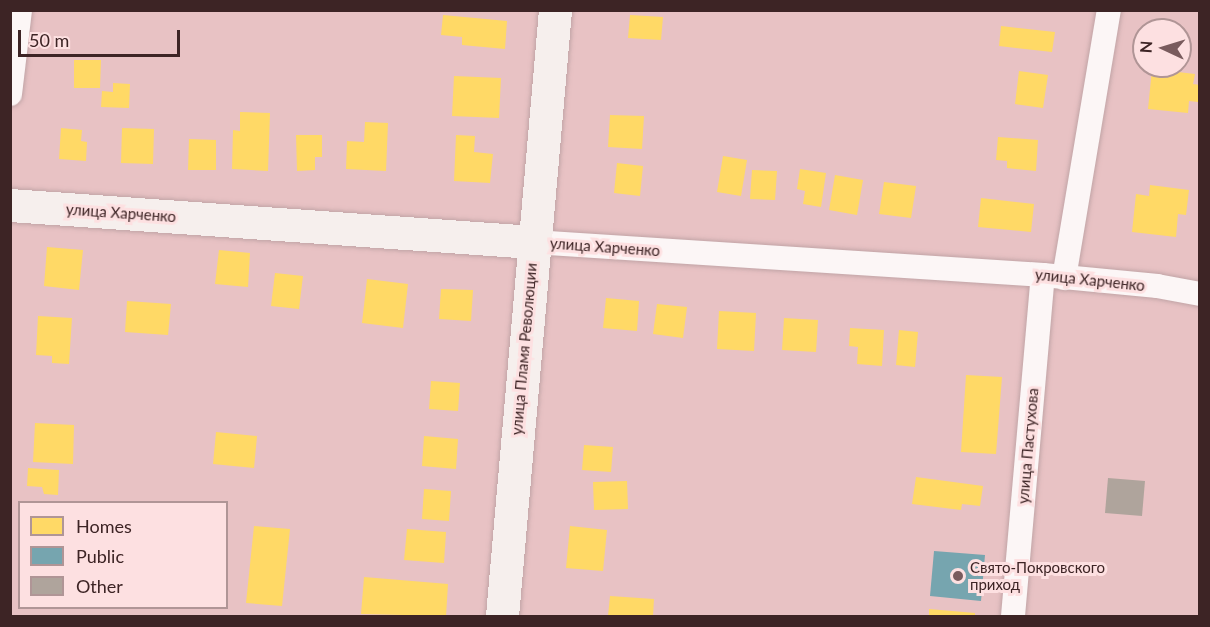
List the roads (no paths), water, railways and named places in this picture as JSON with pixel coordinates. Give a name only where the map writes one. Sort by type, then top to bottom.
[{"type":"street","points":[[10,94],[20,10]]},
{"type":"street","name":"улица Пламя Революции","points":[[502,616],[555,10]]},
{"type":"street","name":"улица Пастухова","points":[[1013,616],[1053,276],[1109,10]]},
{"type":"street","name":"улица Харченко","points":[[10,205],[1053,276],[1157,286],[1200,294]]},
{"type":"place","name":"Свято-Покровского приход","points":[[958,576]]}]
